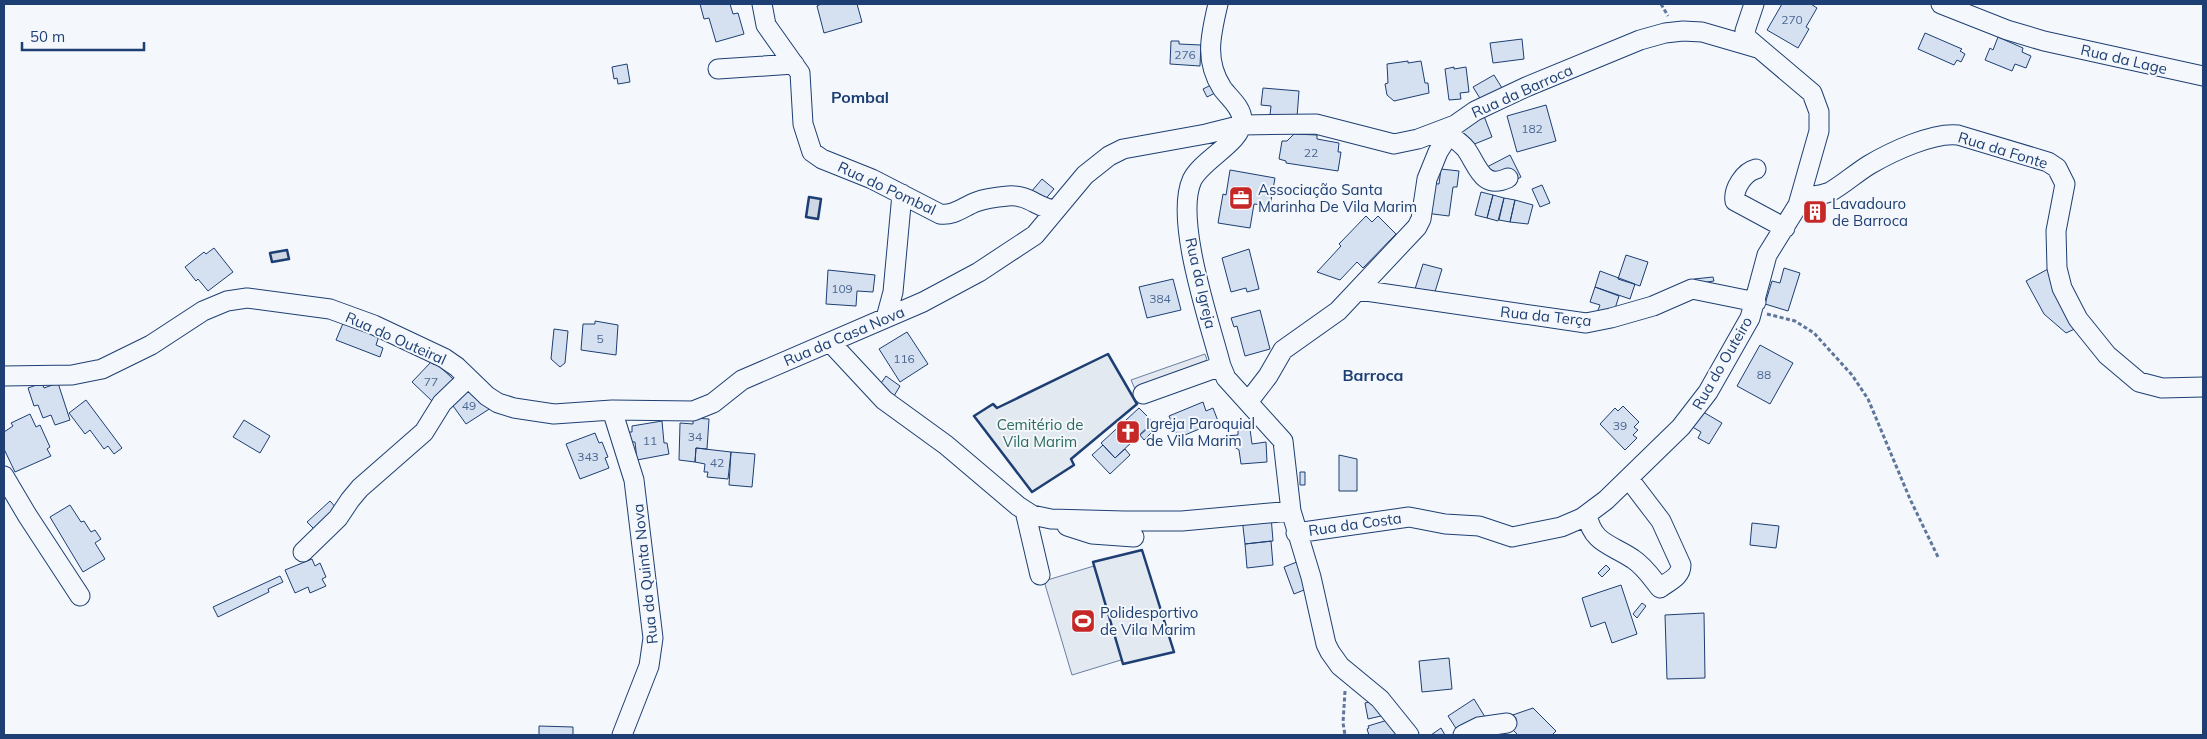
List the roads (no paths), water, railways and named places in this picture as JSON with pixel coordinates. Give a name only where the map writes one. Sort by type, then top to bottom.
[{"type":"street","name":"Rua do Pombal","points":[[762,4],[766,25],[794,64],[801,79],[803,124],[812,152],[822,159],[872,179],[944,214],[952,214],[981,201],[1007,196],[1026,197],[1045,208],[1056,210]]},
{"type":"street","points":[[1056,210],[1085,175],[1116,152],[1140,145],[1179,140],[1242,125],[1240,112],[1218,81],[1210,60],[1211,38],[1218,4]]},
{"type":"street","name":"Rua do Outeiro","points":[[1587,515],[1629,479],[1677,431],[1704,400],[1754,306],[1757,288],[1767,255],[1785,228],[1800,198],[1819,131],[1820,118],[1817,103],[1807,88],[1760,50],[1745,34],[1754,4]]},
{"type":"street","name":"Rua da Lage","points":[[1941,4],[2008,30],[2044,41],[2203,76]]},
{"type":"street","name":"Rua da Barroca","points":[[1242,125],[1316,124],[1394,144],[1412,141],[1452,129],[1475,111],[1526,87],[1640,40],[1665,33],[1683,31],[1713,34],[1760,50]]},
{"type":"street","points":[[718,69],[794,64]]},
{"type":"street","name":"Rua da Igreja","points":[[1242,125],[1234,138],[1195,175],[1190,186],[1188,201],[1189,244],[1221,366],[1230,383],[1284,441],[1290,511],[1311,577],[1326,644],[1330,652],[1340,666],[1380,699],[1409,735]]},
{"type":"street","points":[[1248,402],[1268,376],[1283,350],[1332,315],[1359,290],[1420,223],[1430,172],[1452,129],[1481,174],[1488,181],[1496,182],[1508,178]]},
{"type":"street","name":"Rua da Fonte","points":[[1800,198],[1830,192],[1882,158],[1920,142],[1944,135],[1958,135],[2048,162],[2057,168],[2065,184],[2056,231],[2059,273],[2066,298],[2086,330],[2107,355],[2139,382],[2162,388],[2203,387]]},
{"type":"street","points":[[1756,169],[1745,174],[1734,201],[1785,228]]},
{"type":"street","points":[[886,318],[893,292],[902,194]]},
{"type":"street","name":"Rua da Casa Nova","points":[[612,410],[698,410],[713,403],[742,380],[940,294],[1003,257],[1034,236],[1056,210]]},
{"type":"street","name":"Rua da Terça","points":[[1359,290],[1586,323],[1653,306],[1692,288],[1754,306]]},
{"type":"street","name":"Rua do Outeiral","points":[[4,376],[72,376],[95,371],[121,361],[151,345],[203,310],[228,300],[247,298],[330,309],[391,332],[451,362],[487,396],[498,403],[514,408],[554,414],[612,410]]},
{"type":"street","points":[[830,342],[884,400],[946,444],[1025,512],[1051,519],[1084,532],[1134,538]]},
{"type":"street","points":[[1143,394],[1221,366]]},
{"type":"street","points":[[303,552],[338,518],[355,493],[424,432],[442,403],[468,378]]},
{"type":"street","name":"Rua da Quinta Nova","points":[[612,410],[634,480],[654,638],[649,666],[622,735]]},
{"type":"street","points":[[4,476],[80,596]]},
{"type":"street","points":[[1587,515],[1592,530],[1599,539],[1638,562],[1660,588],[1677,576],[1681,571],[1681,565],[1666,530],[1629,479]]},
{"type":"street","points":[[1051,519],[1182,520],[1290,511]]},
{"type":"street","points":[[1025,512],[1040,575]]},
{"type":"street","name":"Rua da Costa","points":[[1296,532],[1408,517],[1445,524],[1479,526],[1512,537],[1561,527],[1587,515]]},
{"type":"street","points":[[1463,735],[1479,727],[1507,723]]},
{"type":"place","name":"Associação Santa Marinha De Vila Marim","points":[[1241,198]]},
{"type":"place","name":"Lavadouro de Barroca","points":[[1815,212]]},
{"type":"place","name":"Igreja Paroquial de Vila Marim","points":[[1128,432]]},
{"type":"place","name":"Polidesportivo de Vila Marim","points":[[1083,621]]},
{"type":"district","name":"Pombal","points":[[860,97]]},
{"type":"district","name":"Barroca","points":[[1373,375]]},
{"type":"park label","name":"Cemitério de Vila Marim","points":[[1040,432]]}]
